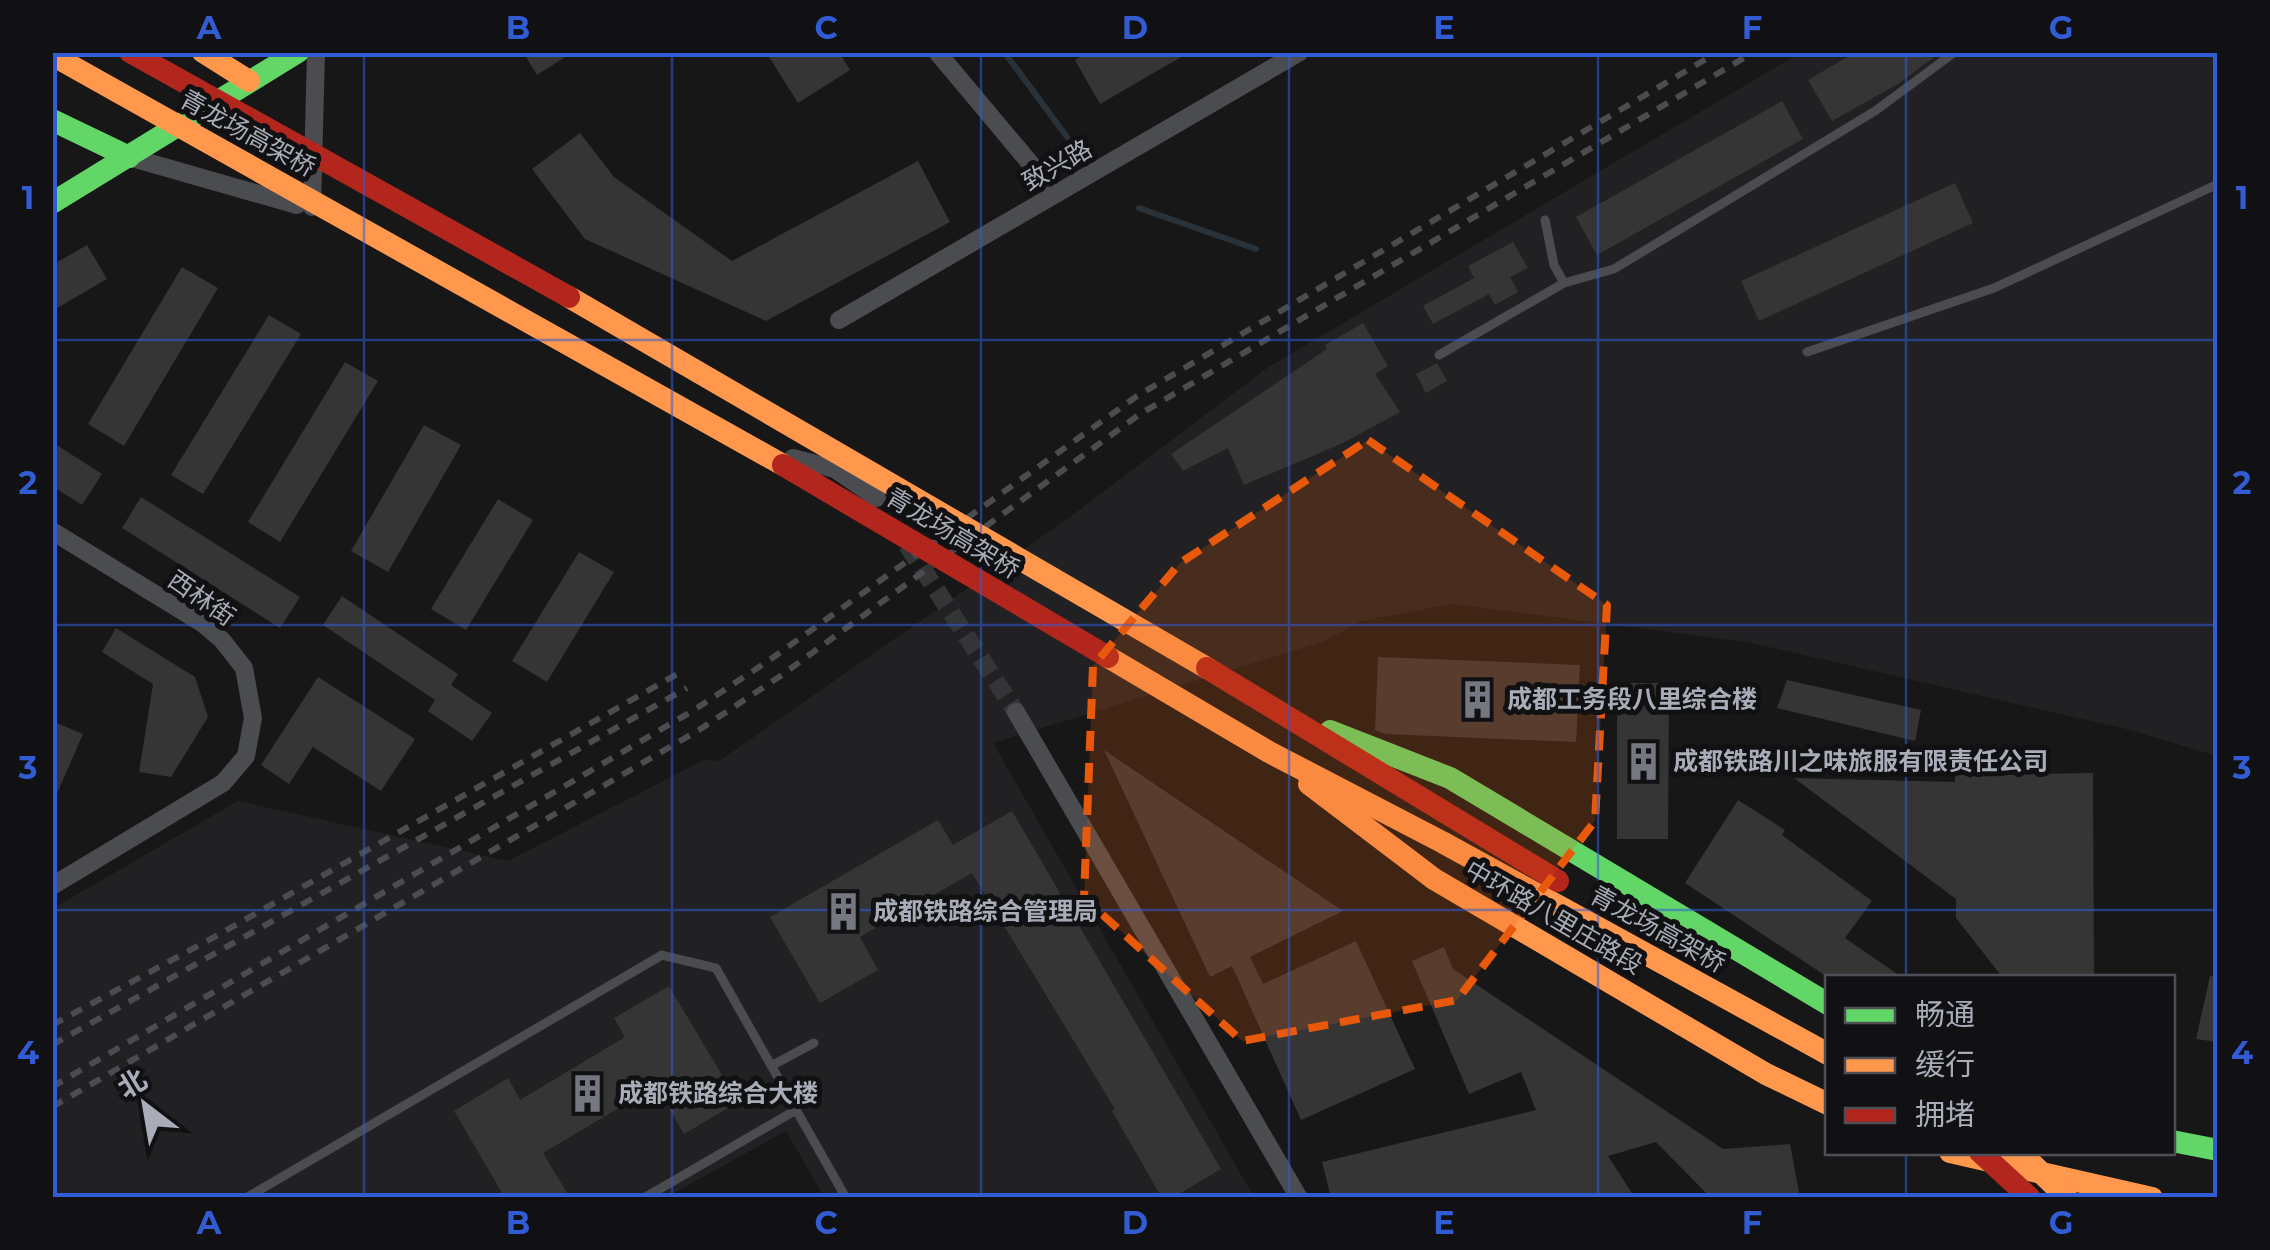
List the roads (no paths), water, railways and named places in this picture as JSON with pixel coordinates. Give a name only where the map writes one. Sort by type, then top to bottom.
[{"type":"main road","name":"青龙场高架桥","points":[[130,52],[822,441],[1286,714],[1440,814],[1825,1031]]},
{"type":"main road","points":[[203,52],[248,81]]},
{"type":"main road","points":[[52,203],[298,52]]},
{"type":"main road","name":"青龙场高架桥","points":[[52,55],[807,478],[1268,752],[1442,842],[1825,1052]]},
{"type":"main road","points":[[52,120],[129,157]]},
{"type":"main road","points":[[1286,714],[1450,778],[1825,1002]]},
{"type":"main road","name":"中环路八里庄路段","points":[[1268,752],[1434,879],[1766,1074],[1825,1103]]},
{"type":"main road","points":[[2175,1142],[2218,1150]]},
{"type":"main road","points":[[1963,1155],[2152,1198]]},
{"type":"main road","points":[[1983,1155],[2030,1198]]},
{"type":"main road","points":[[2023,1155],[2067,1198]]},
{"type":"street","points":[[312,210],[316,52]]},
{"type":"street","points":[[937,52],[1056,194]]},
{"type":"street","name":"致兴路","points":[[839,320],[1300,52]]},
{"type":"street","points":[[129,157],[312,210],[732,442],[835,469],[876,498]]},
{"type":"street","name":"西林街","points":[[52,530],[202,623],[222,640],[244,668],[253,718],[246,756],[223,783],[52,886]]},
{"type":"street","points":[[1016,712],[1298,1198]]},
{"type":"lane","points":[[1439,355],[1564,283],[1614,269],[1875,111],[1956,52]]},
{"type":"lane","points":[[1807,352],[1994,288],[2218,184]]},
{"type":"lane","points":[[1546,220],[1554,265],[1564,283]]},
{"type":"lane","points":[[246,1198],[662,955],[716,968],[846,1198]]},
{"type":"lane","points":[[771,1066],[814,1043]]},
{"type":"lane","points":[[644,1198],[796,1110]]},
{"type":"waterway","points":[[1005,53],[1067,137]]},
{"type":"waterway","points":[[1139,208],[1256,249]]},
{"type":"tunnel","points":[[907,545],[1016,712]]},
{"type":"railway","points":[[52,1087],[694,710],[1137,396],[1718,52]]},
{"type":"railway","points":[[52,1107],[699,730],[779,677],[1140,414],[1754,52]]},
{"type":"railway","points":[[52,1025],[679,673]]},
{"type":"railway","points":[[52,1045],[687,688]]},
{"type":"place","name":"成都工务段八里综合楼","points":[[1477,699]]},
{"type":"place","name":"成都铁路川之味旅服有限责任公司","points":[[1643,761]]},
{"type":"place","name":"成都铁路综合管理局","points":[[843,911]]},
{"type":"place","name":"成都铁路综合大楼","points":[[588,1093]]}]
